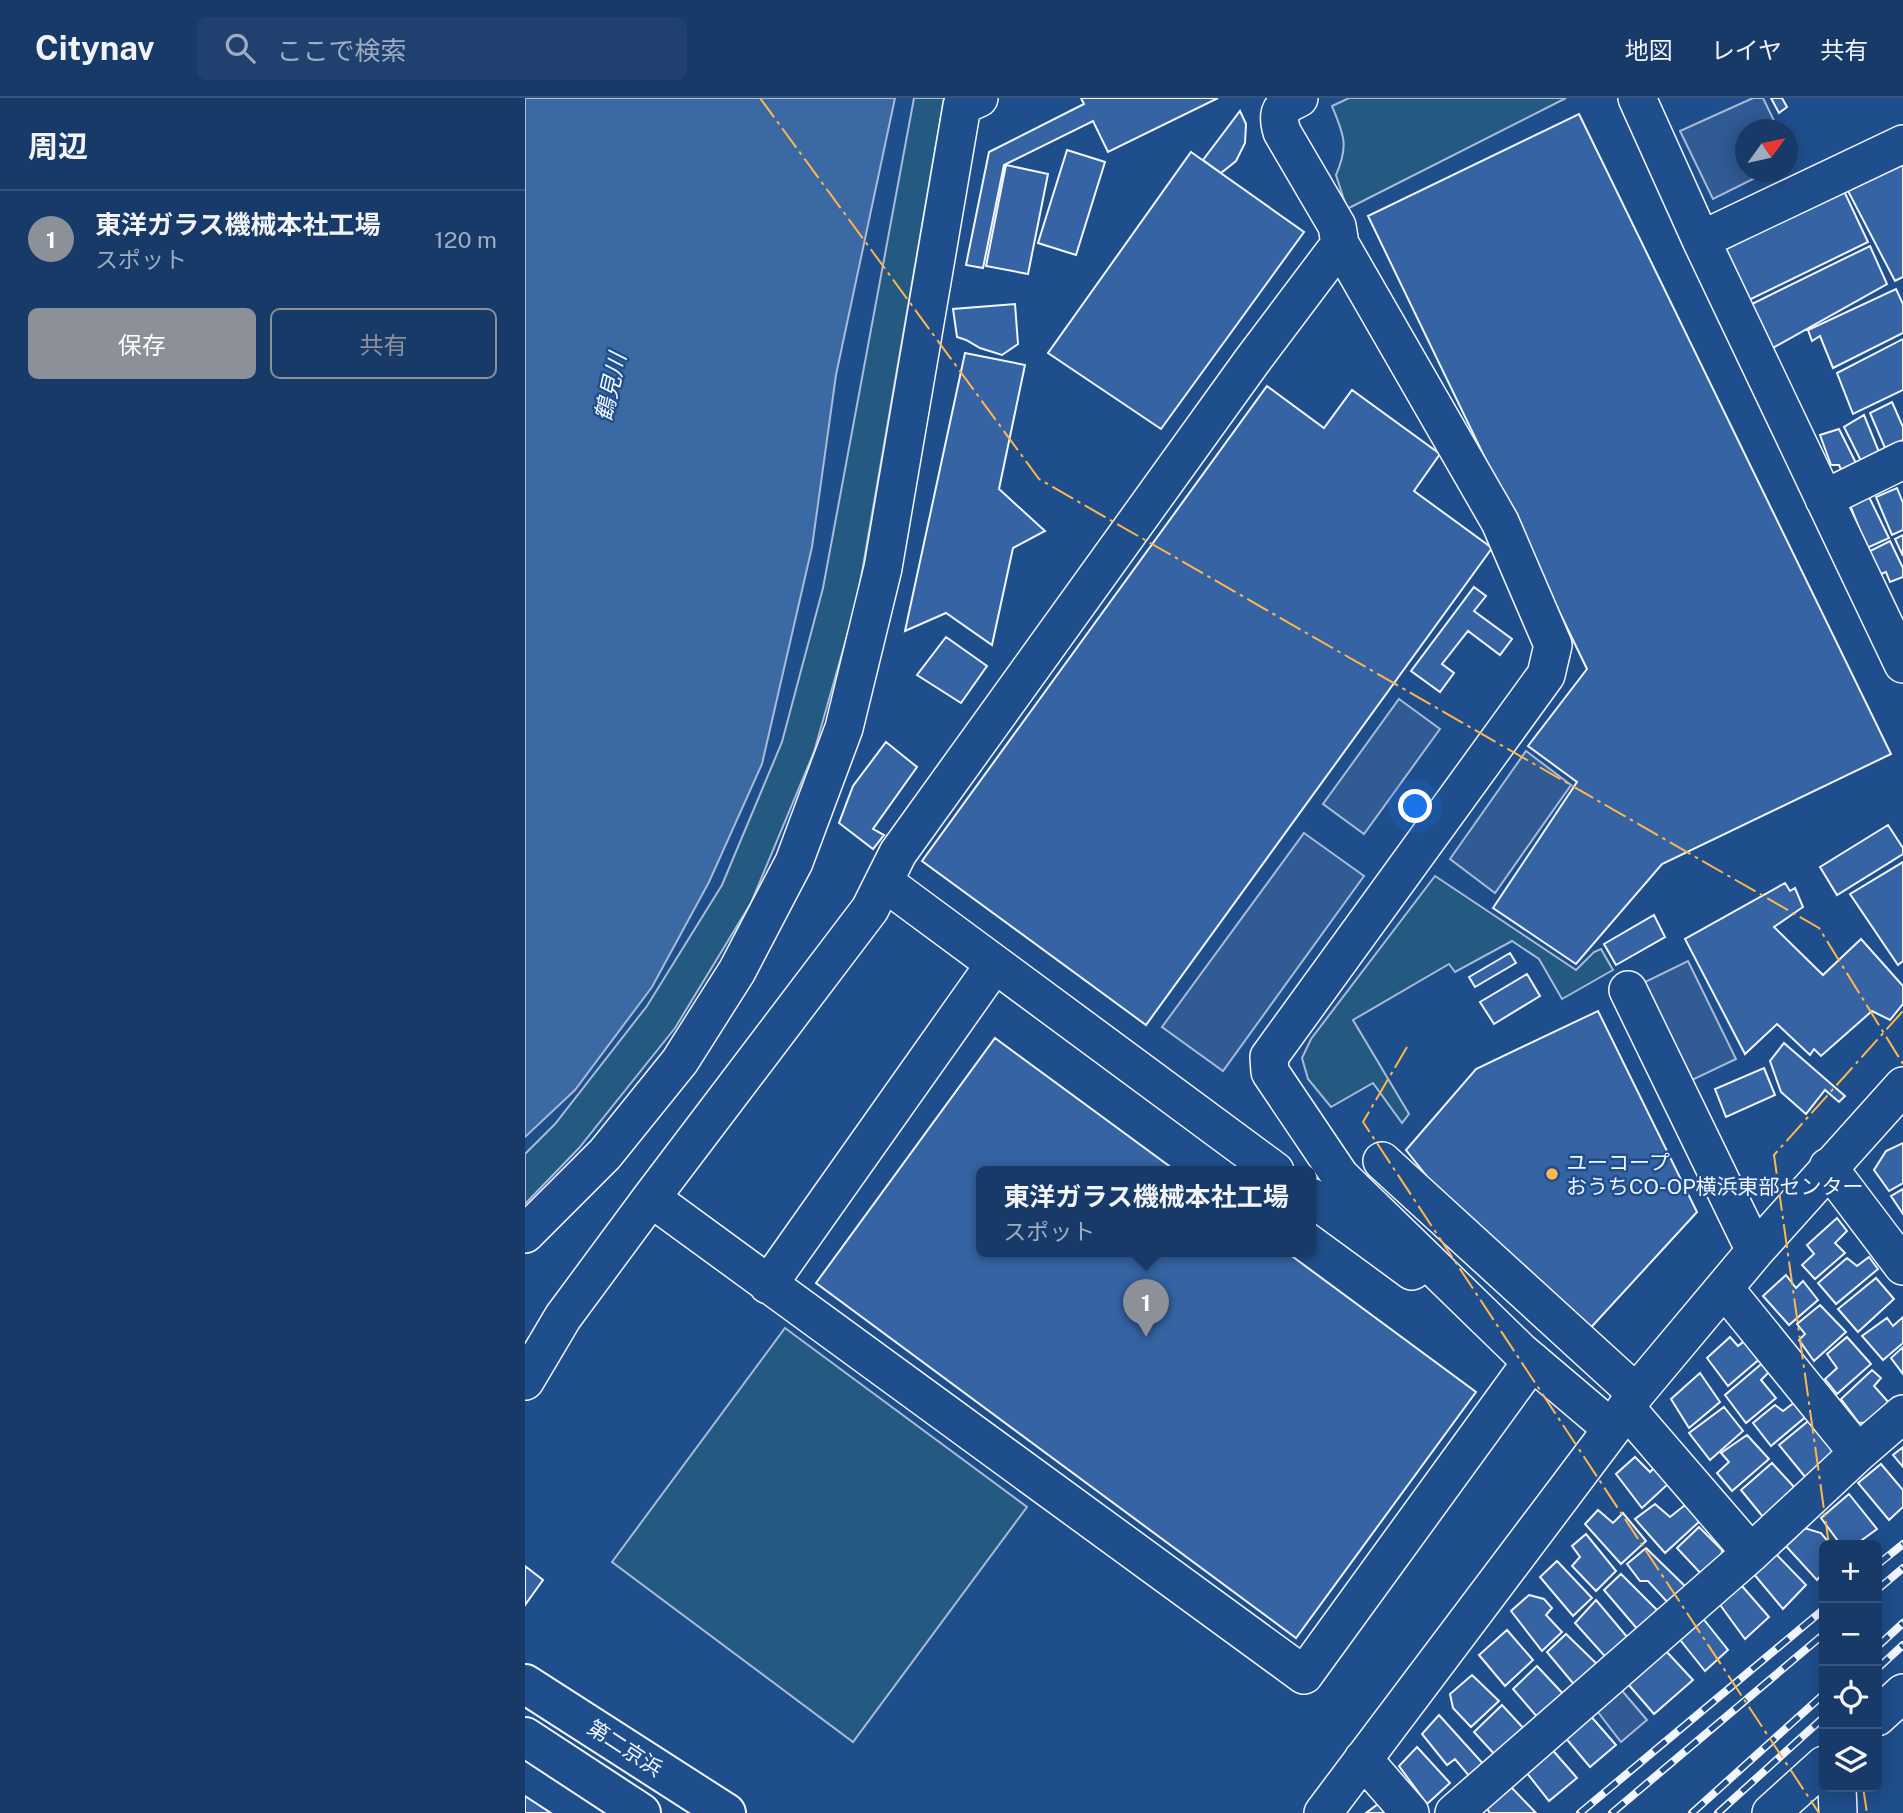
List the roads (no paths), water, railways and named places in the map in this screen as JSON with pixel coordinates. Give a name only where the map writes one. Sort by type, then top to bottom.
[{"type":"highway","name":"第二京浜","points":[[525,1684],[726,1813]]},
{"type":"highway","points":[[525,1737],[641,1813]]},
{"type":"street","points":[[1299,98],[1282,110],[1278,120],[1282,132],[1337,226],[1340,244],[1500,522],[1553,645],[1546,675],[1269,1057],[1269,1072],[1340,1176],[1526,1356]]},
{"type":"street","points":[[1637,98],[1824,499],[1891,606],[1903,664]]},
{"type":"street","points":[[525,1234],[605,1154],[680,1061],[737,971],[794,862],[844,728],[883,568],[970,102]]},
{"type":"street","points":[[1701,240],[1903,144]]},
{"type":"street","points":[[525,1381],[563,1317],[870,909],[898,853],[1252,360],[1340,244]]},
{"type":"street","points":[[1824,499],[1903,460]]},
{"type":"street","points":[[884,883],[1268,1166]]},
{"type":"street","points":[[768,1285],[994,965]]},
{"type":"street","points":[[1628,989],[1755,1251]]},
{"type":"street","points":[[1323,1813],[1625,1410],[1755,1251],[1903,1086]]},
{"type":"street","points":[[1382,1161],[1625,1410],[1751,1553]]},
{"type":"street","points":[[1828,1167],[1903,1266]]},
{"type":"street","points":[[651,1198],[1304,1675],[1526,1356]]},
{"type":"street","points":[[1316,1201],[1526,1356],[1625,1410]]},
{"type":"street","points":[[1724,1288],[1858,1453]]},
{"type":"street","points":[[1454,1813],[1751,1553],[1903,1414]]},
{"type":"street","points":[[1882,1712],[1903,1693]]},
{"type":"street","points":[[1363,1759],[1410,1813]]},
{"type":"street","points":[[1771,1813],[1819,1770]]},
{"type":"street","points":[[1837,1792],[1838,1813]]},
{"type":"water","name":"鶴見川","points":[[525,98],[895,98],[836,375],[812,547],[762,764],[709,882],[652,987],[575,1090],[525,1137]]},
{"type":"railway","points":[[1882,1561],[1903,1544]]},
{"type":"railway","points":[[1882,1586],[1903,1568]]},
{"type":"railway","points":[[1580,1813],[1819,1613]]},
{"type":"railway","points":[[1882,1642],[1903,1623]]},
{"type":"railway","points":[[1612,1813],[1819,1638]]},
{"type":"railway","points":[[1880,1666],[1903,1645]]},
{"type":"railway","points":[[1692,1813],[1819,1699]]},
{"type":"railway","points":[[1718,1813],[1819,1722]]},
{"type":"place","name":"ユーコープ おうちCO-OP横浜東部センター","points":[[1552,1174]]},
{"type":"place","name":"東洋ガラス機械本社工場","points":[[1146,1337]]}]
